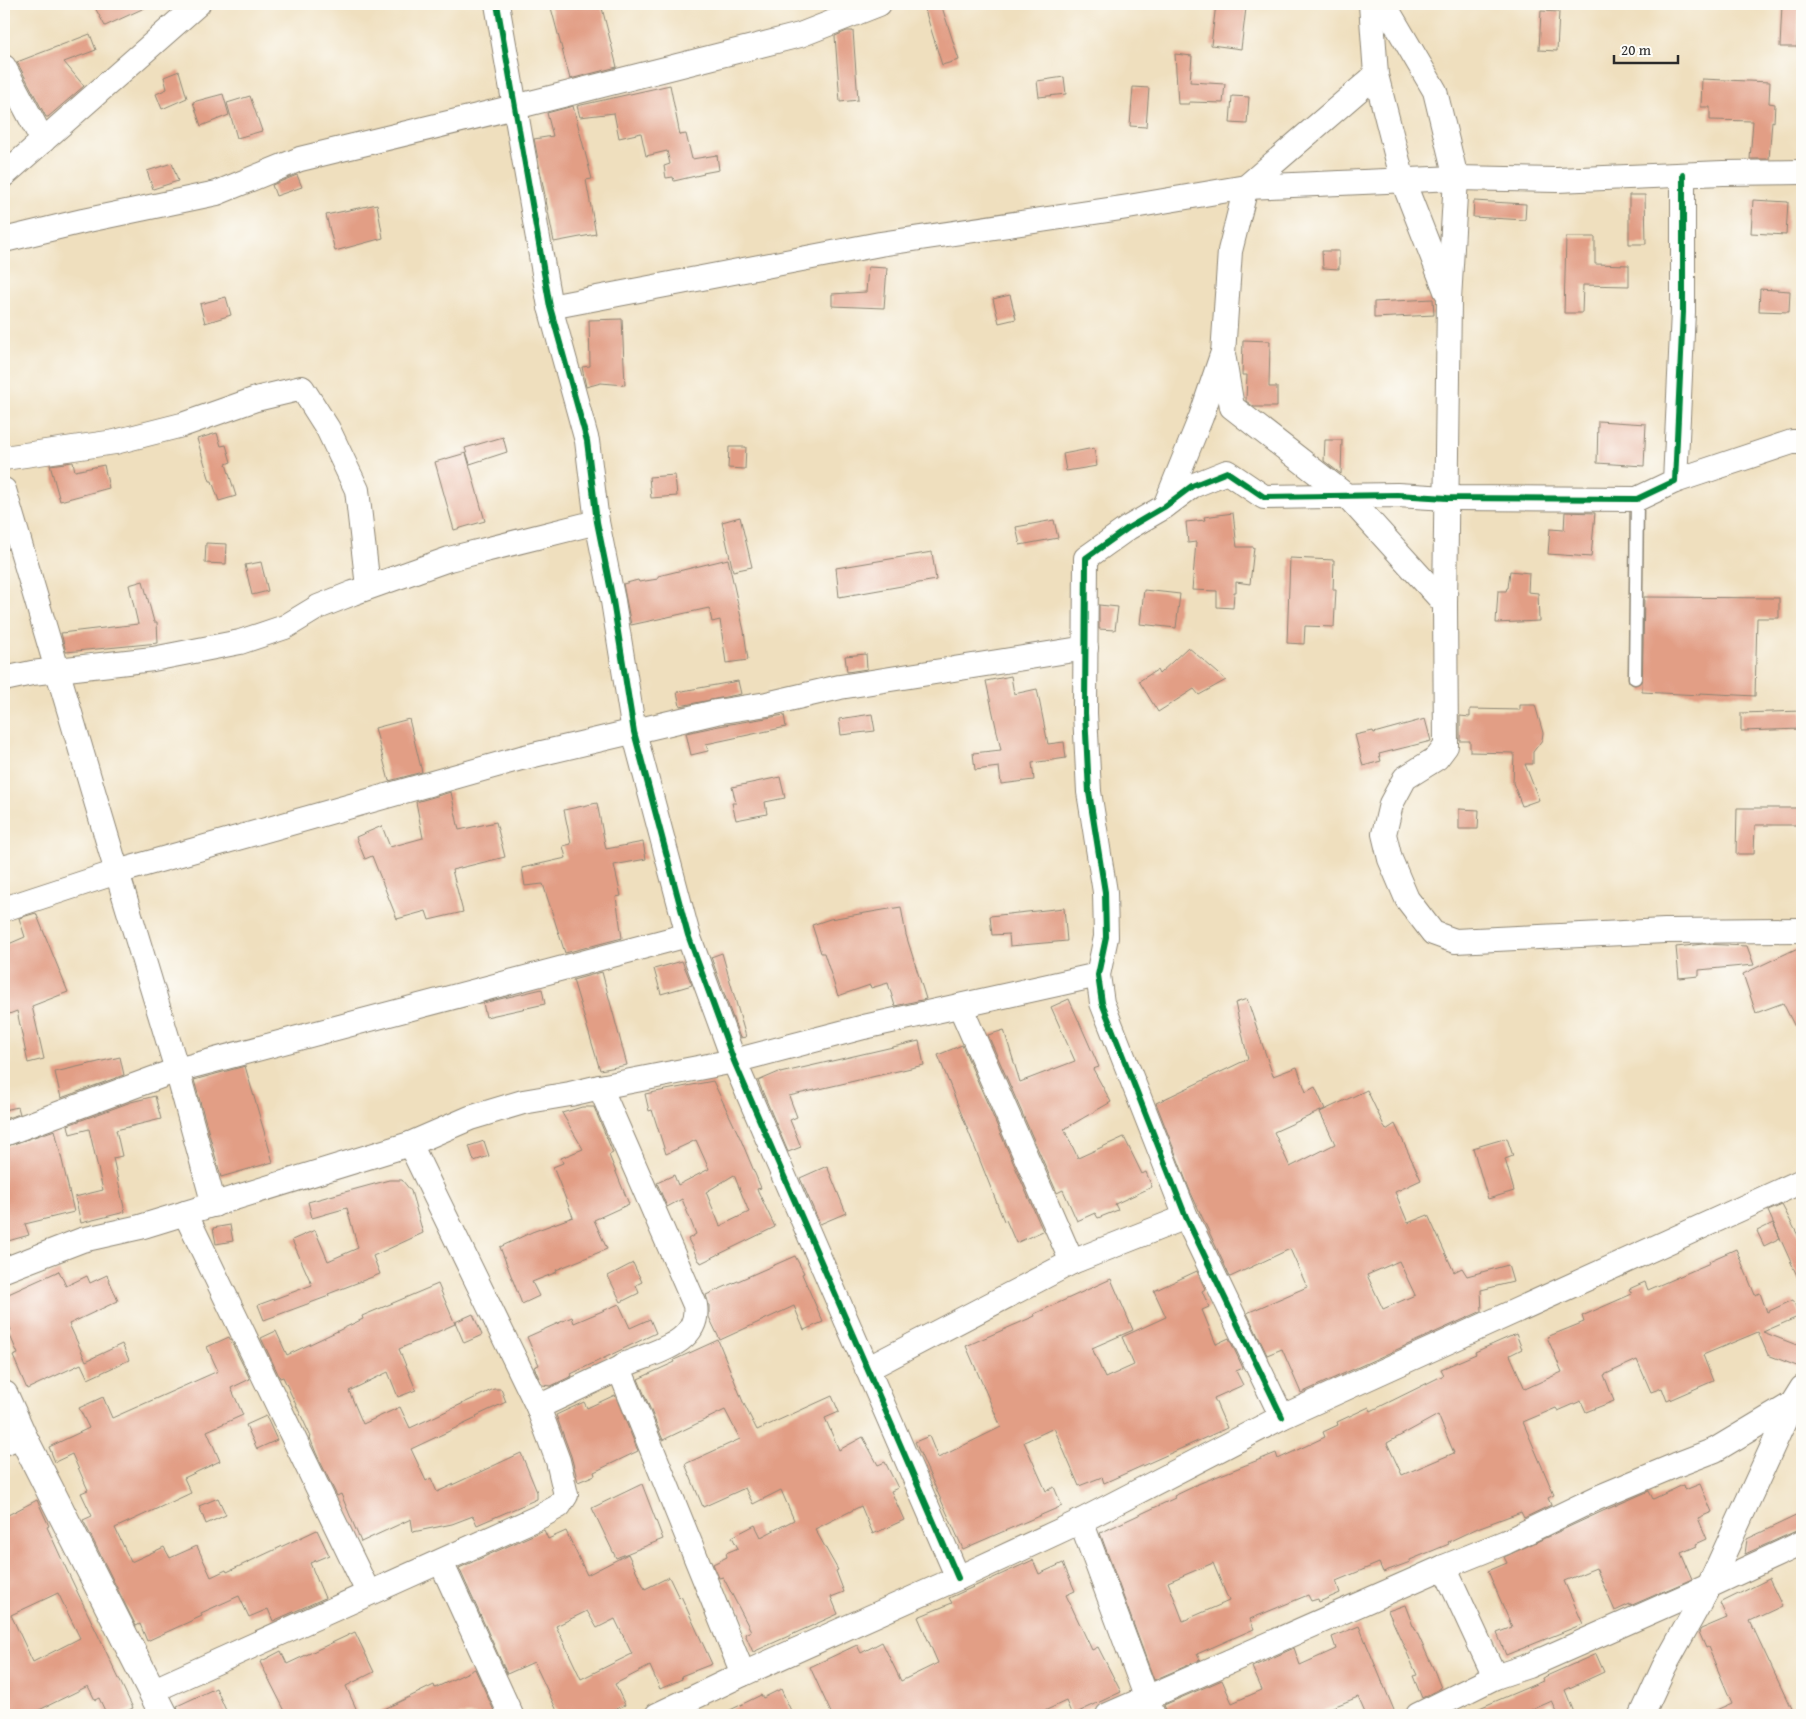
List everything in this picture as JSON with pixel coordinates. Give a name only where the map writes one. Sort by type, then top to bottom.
[{"type":"main road","points":[[4,1395],[13,1439],[164,1715]]},
{"type":"street","points":[[4,175],[198,4]]},
{"type":"street","points":[[497,4],[550,307],[587,441],[597,522],[613,601],[634,732],[688,935],[734,1061],[958,1578]]},
{"type":"street","points":[[4,240],[83,221],[218,193],[300,159],[800,35],[879,4]]},
{"type":"street","points":[[1371,4],[1376,75],[1403,181],[1449,300]]},
{"type":"street","points":[[1384,4],[1435,91],[1456,178],[1449,300],[1445,604],[1446,746],[1437,758],[1405,778],[1391,804],[1384,834],[1390,860],[1406,899],[1433,933],[1455,941],[1665,930],[1802,930]]},
{"type":"street","points":[[4,67],[44,141]]},
{"type":"street","points":[[1164,508],[1201,416],[1222,354],[1230,251],[1246,187],[1376,75]]},
{"type":"street","points":[[550,307],[880,244],[1128,207],[1246,187],[1456,178],[1557,180],[1802,172]]},
{"type":"street","points":[[1675,481],[1683,312],[1683,175]]},
{"type":"street","points":[[1222,354],[1232,407],[1348,497],[1445,604]]},
{"type":"street","points":[[4,458],[115,442],[182,425],[256,399],[302,388],[328,428],[356,490],[368,587]]},
{"type":"street","points":[[1282,1418],[1186,1217],[1102,1003],[1098,975],[1106,937],[1105,892],[1089,792],[1085,713],[1086,558],[1128,528],[1164,508],[1192,486],[1228,472],[1264,497],[1397,495],[1447,498],[1637,499],[1675,481],[1792,442],[1802,442]]},
{"type":"street","points":[[4,490],[177,1070],[214,1205]]},
{"type":"street","points":[[4,679],[32,672],[153,659],[240,642],[285,627],[318,607],[368,587],[449,559],[597,522]]},
{"type":"street","points":[[4,909],[117,872],[522,758],[716,712],[767,704],[840,687],[1086,648]]},
{"type":"street","points":[[4,1134],[177,1070],[688,935]]},
{"type":"street","points":[[4,1270],[82,1240],[140,1227],[185,1214],[410,1144],[470,1118],[523,1102],[734,1061],[864,1027],[1098,975]]},
{"type":"street","points":[[960,1006],[1072,1262]]},
{"type":"street","points":[[538,1407],[622,1368],[626,1364],[680,1341],[694,1325],[697,1314],[691,1296],[600,1086]]},
{"type":"street","points":[[152,1691],[368,1592],[441,1562],[541,1516],[559,1506],[566,1495],[558,1461],[538,1407],[410,1144]]},
{"type":"street","points":[[657,1715],[743,1674],[1082,1522],[1282,1418],[1802,1181]]},
{"type":"street","points":[[185,1214],[368,1592]]},
{"type":"street","points":[[868,1369],[1072,1262],[1186,1217]]},
{"type":"street","points":[[622,1368],[621,1373],[743,1674]]},
{"type":"street","points":[[1108,1715],[1150,1707],[1444,1567],[1506,1542],[1597,1498],[1715,1450],[1797,1396]]},
{"type":"street","points":[[1642,1715],[1664,1667],[1709,1586],[1797,1396]]},
{"type":"street","points":[[1082,1522],[1150,1707]]},
{"type":"street","points":[[1418,1715],[1495,1678],[1528,1666],[1802,1543]]},
{"type":"street","points":[[441,1562],[511,1715]]},
{"type":"street","points":[[1444,1567],[1495,1678]]},
{"type":"lane","points":[[1635,678],[1637,499]]},
{"type":"building","points":[[93,4],[153,4],[105,26]]},
{"type":"building","points":[[550,4],[601,4],[617,67],[570,79]]},
{"type":"building","points":[[941,4],[959,60],[942,65],[925,10]]},
{"type":"building","points":[[1216,4],[1246,8],[1241,49],[1211,45]]},
{"type":"building","points":[[1782,4],[1799,4],[1797,47],[1780,47]]},
{"type":"building","points":[[1541,11],[1559,12],[1557,51],[1539,50]]},
{"type":"building","points":[[847,31],[853,31],[858,100],[840,102],[835,36]]},
{"type":"building","points":[[90,34],[96,50],[64,62],[84,86],[46,117],[17,62]]},
{"type":"building","points":[[1175,54],[1192,56],[1190,82],[1225,84],[1223,103],[1189,102],[1189,104],[1178,104]]},
{"type":"building","points":[[179,71],[187,98],[162,109],[156,94],[167,89],[164,77]]},
{"type":"building","points":[[1064,77],[1066,94],[1039,97],[1037,81]]},
{"type":"building","points":[[1702,79],[1770,82],[1769,103],[1775,104],[1769,159],[1750,159],[1753,121],[1710,120],[1710,107],[1701,107]]},
{"type":"building","points":[[670,85],[680,135],[686,134],[692,159],[717,155],[719,170],[674,181],[673,177],[666,178],[664,166],[670,164],[667,151],[646,156],[641,133],[619,138],[614,113],[580,117],[577,106]]},
{"type":"building","points":[[1133,87],[1149,88],[1146,127],[1130,126]]},
{"type":"building","points":[[223,94],[229,115],[201,126],[193,102]]},
{"type":"building","points":[[250,96],[262,131],[237,138],[227,103]]},
{"type":"building","points":[[1232,96],[1249,97],[1247,124],[1230,123]]},
{"type":"building","points":[[573,106],[592,179],[586,180],[596,234],[554,242],[534,139],[553,136],[547,113]]},
{"type":"building","points":[[172,163],[178,181],[153,189],[147,171]]},
{"type":"building","points":[[297,175],[302,187],[276,196],[272,185]]},
{"type":"building","points":[[1629,195],[1645,195],[1646,244],[1629,244]]},
{"type":"building","points":[[1753,200],[1788,202],[1786,235],[1751,233]]},
{"type":"building","points":[[1474,201],[1526,204],[1525,220],[1473,217]]},
{"type":"building","points":[[377,204],[383,238],[335,251],[326,215]]},
{"type":"building","points":[[1566,237],[1595,237],[1595,264],[1629,265],[1629,286],[1583,285],[1582,313],[1564,313]]},
{"type":"building","points":[[1322,251],[1339,251],[1339,269],[1323,268]]},
{"type":"building","points":[[868,267],[887,268],[884,308],[832,306],[832,294],[866,292]]},
{"type":"building","points":[[1760,289],[1790,291],[1789,312],[1759,311]]},
{"type":"building","points":[[1010,295],[1016,319],[999,323],[993,299]]},
{"type":"building","points":[[226,297],[231,315],[205,323],[200,304]]},
{"type":"building","points":[[1433,299],[1434,315],[1374,318],[1374,302]]},
{"type":"building","points":[[622,319],[625,385],[601,383],[586,387],[582,367],[590,366],[589,320]]},
{"type":"building","points":[[1243,340],[1270,341],[1269,387],[1277,387],[1277,407],[1254,407],[1246,401],[1247,375],[1242,375]]},
{"type":"building","points":[[1598,421],[1646,424],[1644,466],[1597,463]]},
{"type":"building","points":[[217,433],[221,446],[226,445],[231,462],[226,464],[236,496],[219,501],[212,481],[210,481],[197,439]]},
{"type":"building","points":[[503,437],[507,452],[470,464],[465,448]]},
{"type":"building","points":[[1325,440],[1342,440],[1341,474],[1324,461]]},
{"type":"building","points":[[729,447],[746,447],[745,469],[728,468]]},
{"type":"building","points":[[1094,448],[1097,466],[1066,471],[1063,454]]},
{"type":"building","points":[[466,453],[485,521],[454,530],[435,462]]},
{"type":"building","points":[[73,462],[75,471],[104,465],[109,488],[60,501],[50,465]]},
{"type":"building","points":[[675,475],[677,496],[651,498],[649,477]]},
{"type":"building","points":[[1565,512],[1595,513],[1591,557],[1548,554],[1550,529],[1564,530]]},
{"type":"building","points":[[1233,513],[1237,547],[1254,547],[1250,584],[1236,582],[1233,608],[1217,607],[1217,591],[1192,590],[1196,542],[1188,543],[1186,522],[1205,520],[1204,517]]},
{"type":"building","points":[[740,517],[752,567],[733,571],[722,522]]},
{"type":"building","points":[[1054,520],[1058,538],[1020,545],[1016,527]]},
{"type":"building","points":[[206,543],[227,544],[226,564],[205,563]]},
{"type":"building","points":[[932,552],[936,580],[839,597],[836,568]]},
{"type":"building","points":[[1290,558],[1334,560],[1333,590],[1336,590],[1334,627],[1305,626],[1304,644],[1287,643]]},
{"type":"building","points":[[728,559],[744,631],[748,660],[726,663],[720,620],[712,622],[709,608],[631,625],[623,584],[638,580],[639,582],[658,579],[658,576]]},
{"type":"building","points":[[261,562],[268,591],[252,595],[245,565]]},
{"type":"building","points":[[1510,571],[1529,573],[1528,592],[1538,593],[1539,621],[1496,623],[1498,591],[1506,591],[1508,588]]},
{"type":"building","points":[[143,581],[154,622],[157,622],[158,643],[66,652],[61,633],[138,624],[129,585]]},
{"type":"building","points":[[1144,590],[1180,594],[1176,628],[1140,624]]},
{"type":"building","points":[[1644,597],[1779,598],[1779,618],[1757,618],[1755,696],[1642,692]]},
{"type":"building","points":[[1099,605],[1118,607],[1115,630],[1099,629]]},
{"type":"building","points":[[1188,647],[1226,680],[1199,695],[1194,689],[1158,712],[1139,681],[1157,670],[1159,674]]},
{"type":"building","points":[[866,654],[867,669],[847,672],[845,656]]},
{"type":"building","points":[[1011,676],[1014,694],[1037,689],[1048,744],[1064,742],[1066,758],[1032,763],[1034,780],[1001,784],[999,767],[975,770],[973,753],[1001,750],[986,681]]},
{"type":"building","points":[[738,681],[741,694],[680,706],[677,692]]},
{"type":"building","points":[[1520,705],[1535,705],[1543,733],[1542,740],[1533,752],[1533,764],[1525,764],[1539,800],[1522,806],[1513,783],[1514,753],[1470,752],[1470,741],[1460,741],[1460,716],[1470,717],[1470,709],[1520,710]]},
{"type":"building","points":[[1802,711],[1802,729],[1741,731],[1741,713]]},
{"type":"building","points":[[872,714],[875,731],[841,735],[839,719]]},
{"type":"building","points":[[784,715],[786,727],[706,744],[708,751],[691,755],[686,733]]},
{"type":"building","points":[[409,719],[422,772],[389,781],[375,728]]},
{"type":"building","points":[[1425,719],[1431,741],[1379,754],[1381,761],[1363,766],[1355,735],[1373,731],[1374,733]]},
{"type":"building","points":[[780,777],[785,798],[765,802],[767,814],[736,820],[732,803],[736,803],[732,787]]},
{"type":"building","points":[[451,792],[459,830],[496,822],[505,857],[452,870],[463,912],[429,920],[426,911],[397,919],[372,856],[365,859],[356,837],[382,826],[390,847],[423,838],[416,802]]},
{"type":"building","points":[[597,803],[606,849],[643,842],[646,859],[614,865],[621,896],[616,897],[622,938],[565,953],[543,884],[525,886],[522,868],[566,858],[563,846],[571,844],[564,810]]},
{"type":"building","points":[[1737,808],[1802,808],[1802,825],[1755,825],[1754,854],[1736,854]]},
{"type":"building","points":[[1459,809],[1479,810],[1478,829],[1459,829]]},
{"type":"building","points":[[901,907],[906,935],[926,999],[895,1006],[888,983],[871,988],[870,985],[838,996],[824,953],[821,953],[812,925],[830,919]]},
{"type":"building","points":[[1064,908],[1067,941],[1010,946],[1009,934],[992,935],[990,916]]},
{"type":"building","points":[[36,913],[68,992],[32,1006],[44,1059],[28,1063],[17,1011],[4,1016],[4,946],[25,937],[19,918]]},
{"type":"building","points":[[1703,944],[1747,946],[1754,965],[1699,970],[1699,976],[1679,978],[1676,947]]},
{"type":"building","points":[[1802,946],[1802,1041],[1783,1003],[1756,1013],[1743,974]]},
{"type":"building","points":[[722,953],[746,1037],[740,1038],[711,957]]},
{"type":"building","points":[[682,961],[692,985],[661,994],[654,969]]},
{"type":"building","points":[[602,972],[627,1065],[600,1070],[573,980]]},
{"type":"building","points":[[542,989],[545,1004],[486,1017],[483,1003]]},
{"type":"building","points":[[1069,999],[1099,1067],[1093,1069],[1111,1102],[1064,1129],[1078,1158],[1124,1137],[1142,1174],[1146,1172],[1152,1187],[1115,1204],[1118,1210],[1098,1218],[1095,1213],[1077,1221],[1063,1190],[1057,1193],[988,1035],[1004,1030],[1020,1082],[1075,1061],[1051,1007]]},
{"type":"building","points":[[1247,999],[1273,1076],[1297,1067],[1306,1092],[1315,1087],[1325,1109],[1274,1132],[1290,1167],[1335,1144],[1320,1112],[1367,1090],[1386,1130],[1395,1124],[1421,1180],[1395,1192],[1408,1223],[1428,1215],[1454,1272],[1462,1268],[1467,1276],[1508,1265],[1513,1282],[1481,1290],[1482,1311],[1301,1393],[1282,1349],[1267,1355],[1247,1313],[1307,1287],[1290,1249],[1230,1277],[1190,1191],[1156,1103],[1248,1059],[1235,1003]],"holes":[[[1399,1261],[1415,1295],[1383,1309],[1367,1275]]]},
{"type":"building","points":[[919,1041],[924,1065],[789,1096],[797,1117],[790,1120],[801,1147],[788,1152],[758,1081],[779,1072]]},
{"type":"building","points":[[962,1045],[1043,1231],[1016,1243],[1006,1220],[1004,1221],[938,1055]]},
{"type":"building","points":[[120,1057],[124,1075],[61,1098],[55,1072]]},
{"type":"building","points":[[245,1066],[273,1162],[221,1177],[194,1080]]},
{"type":"building","points":[[713,1081],[741,1140],[761,1188],[757,1189],[775,1227],[701,1263],[699,1261],[688,1239],[696,1234],[682,1199],[667,1207],[657,1183],[674,1175],[678,1185],[709,1169],[696,1140],[666,1154],[652,1110],[649,1111],[645,1094]],"holes":[[[734,1175],[749,1212],[720,1226],[706,1192]]]},
{"type":"building","points":[[155,1096],[161,1119],[116,1130],[122,1156],[113,1158],[125,1212],[81,1223],[75,1197],[103,1190],[89,1129],[70,1134],[68,1125],[131,1102]]},
{"type":"building","points":[[18,1107],[20,1114],[4,1119],[4,1110]]},
{"type":"building","points":[[582,1107],[594,1107],[613,1153],[609,1155],[629,1204],[594,1220],[607,1249],[532,1282],[539,1296],[522,1304],[500,1247],[532,1232],[573,1217],[553,1167],[563,1163],[561,1158],[583,1149],[562,1113]]},
{"type":"building","points":[[55,1130],[74,1212],[25,1224],[29,1235],[8,1241],[4,1224],[4,1147]]},
{"type":"building","points":[[1507,1138],[1513,1156],[1505,1159],[1514,1191],[1488,1199],[1473,1148]]},
{"type":"building","points":[[484,1141],[489,1156],[474,1161],[469,1146]]},
{"type":"building","points":[[827,1166],[846,1213],[820,1224],[800,1178]]},
{"type":"building","points":[[389,1180],[402,1180],[411,1191],[423,1233],[373,1256],[380,1274],[328,1294],[329,1296],[264,1320],[258,1305],[312,1285],[292,1240],[315,1230],[328,1261],[358,1248],[347,1208],[312,1218],[308,1202]]},
{"type":"building","points":[[1782,1205],[1802,1243],[1802,1287],[1768,1211]]},
{"type":"building","points":[[1773,1223],[1780,1238],[1764,1246],[1757,1231]]},
{"type":"building","points":[[230,1225],[233,1241],[216,1244],[213,1228]]},
{"type":"building","points":[[1736,1249],[1755,1295],[1760,1293],[1767,1312],[1793,1300],[1800,1316],[1763,1332],[1802,1347],[1802,1368],[1768,1355],[1758,1332],[1703,1355],[1713,1381],[1667,1401],[1662,1388],[1651,1392],[1637,1360],[1604,1375],[1614,1401],[1586,1412],[1581,1401],[1558,1411],[1556,1408],[1523,1422],[1554,1495],[1548,1498],[1551,1505],[1524,1518],[1521,1512],[1480,1527],[1448,1542],[1449,1544],[1383,1572],[1379,1563],[1336,1581],[1340,1593],[1319,1602],[1318,1599],[1311,1601],[1308,1595],[1250,1619],[1254,1629],[1197,1654],[1200,1660],[1154,1680],[1100,1533],[1175,1498],[1174,1496],[1193,1486],[1276,1453],[1278,1459],[1325,1437],[1323,1432],[1338,1425],[1337,1422],[1369,1407],[1371,1411],[1444,1375],[1441,1369],[1516,1334],[1522,1349],[1510,1355],[1525,1389],[1562,1372],[1547,1337],[1584,1322],[1582,1316],[1632,1294],[1629,1289],[1645,1282],[1648,1290],[1710,1263],[1709,1261]],"holes":[[[1438,1415],[1454,1453],[1402,1475],[1387,1443]],[[1213,1563],[1229,1601],[1183,1621],[1168,1582]]]},
{"type":"building","points":[[795,1256],[804,1273],[802,1274],[823,1322],[804,1330],[794,1306],[720,1340],[709,1317],[709,1305],[706,1295]]},
{"type":"building","points":[[633,1263],[642,1282],[636,1285],[639,1293],[621,1302],[608,1276]]},
{"type":"building","points":[[59,1271],[66,1286],[87,1276],[90,1283],[107,1275],[118,1301],[69,1324],[86,1361],[122,1344],[129,1360],[88,1379],[81,1364],[27,1389],[13,1356],[18,1354],[8,1331],[11,1330],[4,1314],[4,1296]]},
{"type":"building","points":[[1197,1271],[1205,1289],[1202,1291],[1209,1307],[1202,1310],[1216,1344],[1229,1338],[1243,1368],[1236,1371],[1243,1385],[1214,1398],[1227,1428],[1104,1483],[1102,1477],[1079,1486],[1054,1428],[1024,1442],[1046,1491],[1054,1487],[1062,1506],[963,1549],[915,1442],[929,1436],[938,1458],[1001,1427],[966,1346],[1035,1316],[1034,1314],[1111,1279],[1133,1330],[1092,1348],[1105,1378],[1134,1365],[1122,1337],[1166,1317],[1154,1291]]},
{"type":"building","points":[[438,1284],[455,1324],[399,1349],[416,1390],[398,1397],[388,1372],[349,1391],[363,1424],[400,1407],[410,1428],[494,1389],[501,1389],[506,1402],[411,1449],[426,1481],[431,1478],[437,1492],[521,1453],[537,1492],[537,1499],[477,1525],[473,1516],[452,1524],[413,1532],[411,1519],[361,1542],[341,1494],[337,1496],[283,1377],[280,1378],[261,1338],[276,1331],[287,1355],[363,1319],[362,1316]]},
{"type":"building","points":[[619,1304],[630,1328],[650,1319],[656,1333],[571,1374],[572,1376],[551,1386],[542,1385],[534,1367],[539,1365],[527,1337],[572,1317],[574,1323]]},
{"type":"building","points":[[473,1314],[482,1335],[464,1343],[455,1322]]},
{"type":"building","points":[[229,1337],[250,1379],[231,1388],[243,1415],[207,1431],[220,1461],[184,1478],[191,1493],[115,1528],[131,1562],[164,1547],[170,1558],[197,1546],[211,1577],[226,1570],[227,1572],[317,1530],[329,1555],[310,1563],[325,1598],[273,1621],[268,1609],[249,1617],[239,1596],[201,1613],[202,1616],[147,1641],[140,1624],[136,1626],[83,1520],[92,1516],[81,1493],[88,1490],[72,1454],[55,1462],[49,1447],[89,1428],[79,1408],[103,1397],[112,1418],[218,1371],[207,1347]]},
{"type":"building","points":[[718,1340],[743,1402],[757,1430],[832,1396],[839,1412],[825,1418],[839,1450],[863,1437],[878,1465],[885,1462],[898,1488],[891,1491],[904,1520],[873,1534],[861,1506],[815,1529],[838,1570],[836,1571],[844,1592],[831,1597],[838,1614],[753,1652],[745,1634],[751,1631],[723,1577],[719,1578],[713,1564],[727,1557],[726,1553],[738,1548],[732,1537],[755,1525],[761,1537],[794,1520],[781,1490],[753,1504],[745,1488],[703,1507],[685,1464],[740,1439],[725,1410],[663,1440],[638,1379]]},
{"type":"building","points":[[615,1395],[638,1451],[594,1472],[595,1475],[578,1482],[556,1415],[584,1402],[587,1408]]},
{"type":"building","points":[[266,1416],[277,1440],[257,1449],[246,1425]]},
{"type":"building","points":[[642,1484],[663,1539],[616,1558],[592,1508]]},
{"type":"building","points":[[1700,1484],[1712,1512],[1698,1518],[1707,1539],[1681,1553],[1692,1579],[1615,1611],[1596,1568],[1564,1581],[1583,1624],[1506,1655],[1497,1633],[1512,1627],[1488,1571],[1507,1563],[1504,1557],[1649,1491],[1653,1499],[1683,1485],[1685,1490]]},
{"type":"building","points":[[218,1498],[226,1515],[206,1524],[199,1506]]},
{"type":"building","points":[[37,1500],[63,1562],[133,1708],[119,1715],[107,1715],[99,1698],[95,1700],[88,1686],[29,1715],[4,1715],[4,1517]],"holes":[[[58,1593],[80,1638],[33,1662],[11,1615]]]},
{"type":"building","points":[[1802,1513],[1802,1529],[1745,1554],[1747,1539]]},
{"type":"building","points":[[544,1530],[548,1539],[566,1531],[587,1575],[628,1554],[645,1589],[669,1577],[679,1598],[681,1596],[712,1664],[681,1676],[682,1679],[660,1689],[650,1666],[615,1684],[625,1705],[604,1715],[602,1715],[600,1710],[588,1715],[559,1715],[534,1662],[507,1674],[459,1568]],"holes":[[[587,1611],[597,1628],[615,1619],[632,1654],[581,1679],[556,1626]]]},
{"type":"building","points":[[1033,1560],[1039,1574],[1063,1563],[1075,1591],[1066,1595],[1092,1650],[1098,1647],[1121,1692],[1072,1715],[1066,1701],[1036,1715],[832,1715],[810,1667],[857,1645],[861,1653],[882,1642],[901,1681],[938,1663],[918,1617],[952,1603],[949,1598]]},
{"type":"building","points":[[1769,1579],[1782,1606],[1750,1621],[1794,1715],[1705,1715],[1732,1703],[1708,1647],[1706,1648],[1699,1632],[1701,1629],[1727,1618],[1720,1603]]},
{"type":"building","points":[[1405,1605],[1441,1688],[1422,1698],[1413,1676],[1417,1675],[1388,1611]]},
{"type":"building","points":[[1359,1626],[1396,1715],[1366,1715],[1358,1697],[1323,1711],[1325,1715],[1168,1715],[1164,1705],[1222,1680],[1232,1703],[1262,1690],[1252,1667],[1294,1648],[1300,1665],[1336,1649],[1332,1637]]},
{"type":"building","points":[[355,1632],[374,1672],[346,1686],[359,1715],[287,1715],[260,1662],[281,1651],[287,1664]]},
{"type":"building","points":[[1596,1654],[1604,1672],[1565,1690],[1575,1715],[1558,1715],[1552,1701],[1520,1715],[1463,1715],[1543,1681],[1542,1678]]},
{"type":"building","points":[[475,1669],[496,1715],[372,1715],[434,1685],[435,1688]]},
{"type":"building","points":[[216,1688],[228,1715],[180,1715],[177,1706]]},
{"type":"building","points":[[781,1689],[793,1715],[720,1715],[761,1695],[763,1698]]},
{"type":"cycle path","points":[[497,4],[550,307],[587,441],[597,522],[613,601],[634,732],[688,935],[734,1061],[958,1578]]},
{"type":"cycle path","points":[[1282,1417],[1186,1217],[1102,1003],[1098,975],[1106,937],[1105,892],[1089,792],[1085,713],[1086,558],[1128,528],[1164,507],[1192,486],[1227,472],[1264,497],[1397,495],[1447,498],[1637,499],[1675,481],[1683,312],[1683,175]]}]
